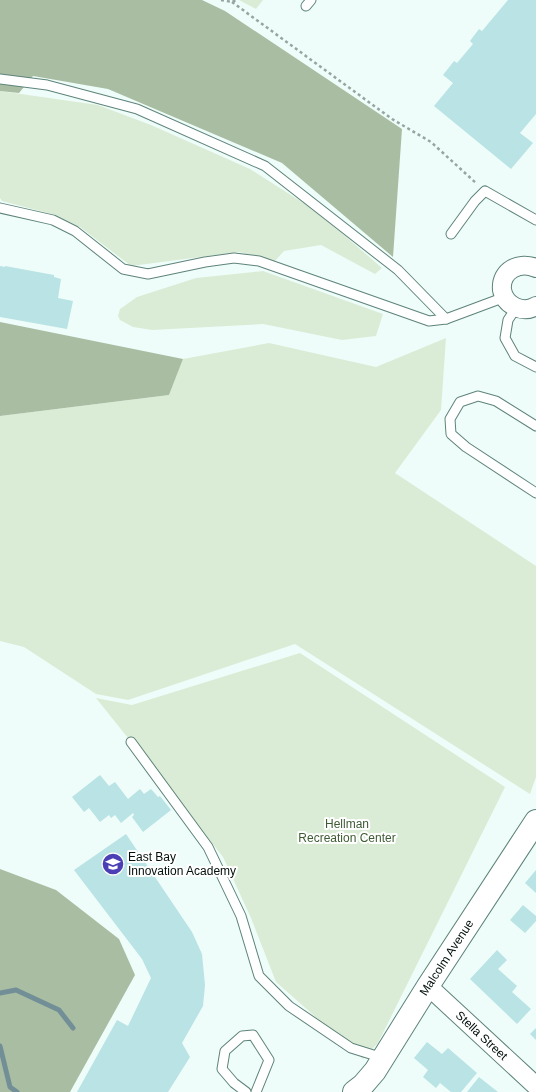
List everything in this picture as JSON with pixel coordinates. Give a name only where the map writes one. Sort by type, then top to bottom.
[{"type":"street","points":[[536,268],[530,265],[516,266],[505,276],[502,290],[510,302],[527,309],[536,306]]},
{"type":"street","name":"Malcolm Avenue","points":[[354,1092],[363,1085],[383,1058],[428,986],[536,821]]},
{"type":"street","name":"Stella Street","points":[[428,986],[536,1086]]},
{"type":"lane","points":[[0,79],[47,85],[137,109],[265,166],[398,270],[446,318]]},
{"type":"lane","points":[[451,234],[475,201],[485,191],[536,220]]},
{"type":"lane","points":[[0,208],[53,220],[75,231],[124,269],[148,274],[205,262],[234,258],[259,261],[429,321],[510,302],[505,338],[515,356],[536,367]]},
{"type":"lane","points":[[536,426],[496,401],[478,396],[460,402],[450,419],[451,434],[466,447],[536,492]]},
{"type":"lane","points":[[131,742],[208,847],[241,916],[259,976],[289,1006],[351,1048],[383,1058]]},
{"type":"lane","points":[[245,1092],[234,1083],[222,1069],[226,1051],[242,1036],[253,1035],[269,1060],[256,1092]]},
{"type":"path","points":[[220,0],[232,2],[392,119],[431,142],[485,191]]},
{"type":"path","points":[[232,2],[236,0]]},
{"type":"green space","points":[[0,0],[202,0],[225,11],[402,129],[393,257],[282,163],[108,89],[33,76],[19,93],[0,91]]},
{"type":"green space","points":[[239,0],[263,0],[256,9]]},
{"type":"green space","points":[[0,91],[98,105],[151,125],[250,169],[305,204],[382,268],[375,274],[321,245],[284,251],[275,261],[239,252],[131,266],[80,227],[51,214],[2,201],[0,198]]},
{"type":"green space","points":[[263,271],[383,314],[376,336],[342,340],[263,324],[152,330],[133,327],[120,320],[118,316],[120,309],[137,297],[196,278]]},
{"type":"green space","points":[[0,322],[183,359],[169,395],[0,416]]},
{"type":"green space","points":[[446,338],[441,410],[395,473],[536,566],[536,777],[530,794],[295,644],[128,700],[96,694],[24,647],[0,641],[0,416],[169,395],[183,359],[269,343],[376,367]]},
{"type":"green space","name":"Hellman Recreation Center","points":[[300,653],[505,787],[378,1043],[363,1059],[276,982],[251,918],[223,857],[96,698],[132,705]]},
{"type":"green space","points":[[0,869],[56,890],[119,939],[135,975],[70,1092],[0,1092]]},
{"type":"building","points":[[508,0],[536,0],[536,114],[520,133],[533,143],[511,169],[434,106],[453,83],[443,75],[454,61],[457,63],[473,44],[470,41],[479,29],[482,31]]},
{"type":"building","points":[[0,266],[54,275],[54,277],[61,279],[58,298],[73,301],[67,329],[0,317]]},
{"type":"building","points":[[100,775],[109,786],[115,782],[128,799],[140,789],[144,794],[151,789],[158,797],[160,796],[171,810],[143,832],[132,817],[134,815],[133,813],[121,823],[115,815],[111,818],[109,815],[100,822],[89,808],[84,812],[72,797]]},
{"type":"building","points":[[126,834],[192,932],[202,954],[205,985],[203,1006],[182,1043],[190,1057],[168,1092],[77,1092],[117,1020],[128,1026],[151,978],[142,959],[74,870]]},
{"type":"building","points":[[536,870],[536,893],[525,883]]},
{"type":"building","points":[[523,905],[536,916],[536,921],[525,933],[510,920]]},
{"type":"building","points":[[497,950],[507,960],[498,969],[517,986],[512,992],[531,1009],[517,1024],[470,979]]},
{"type":"building","points":[[536,1028],[536,1040],[530,1034]]},
{"type":"building","points":[[427,1042],[442,1054],[448,1048],[477,1073],[461,1092],[451,1092],[440,1083],[436,1088],[423,1077],[428,1070],[414,1058]]},
{"type":"building","points":[[479,1077],[498,1092],[467,1092]]},
{"type":"waterway","points":[[0,993],[16,990],[59,1010],[73,1028]]},
{"type":"waterway","points":[[0,1046],[10,1087],[17,1092]]},
{"type":"place","name":"East Bay Innovation Academy","points":[[113,864]]}]
